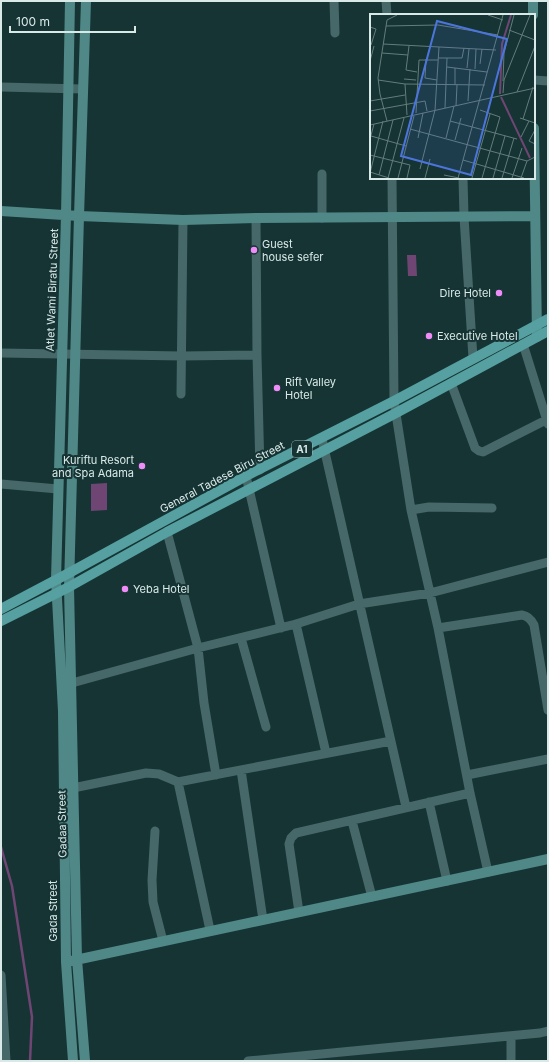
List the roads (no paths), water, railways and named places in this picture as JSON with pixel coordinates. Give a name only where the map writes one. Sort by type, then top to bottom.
[{"type":"main road","name":"Atlet Wami Biratu Street","points":[[56,580],[70,1]]},
{"type":"main road","points":[[69,573],[78,216],[86,1]]},
{"type":"main road","points":[[533,1],[533,14]]},
{"type":"main road","points":[[535,179],[537,337]]},
{"type":"main road","points":[[1,211],[183,220],[535,216]]},
{"type":"main road","name":"General Tadese Biru Street","points":[[56,580],[246,476],[322,439],[548,319]]},
{"type":"main road","name":"General Tadese Biru Street","points":[[57,593],[167,532],[324,451],[548,331]]},
{"type":"main road","name":"Gadaa Street","points":[[69,573],[77,959],[85,1061]]},
{"type":"main road","name":"Gada Street","points":[[56,580],[63,711],[66,962],[73,1061]]},
{"type":"main road","name":"A1","points":[[1,609],[56,580]]},
{"type":"main road","name":"A1","points":[[1,621],[57,593]]},
{"type":"main road","points":[[66,962],[210,930],[548,859]]},
{"type":"street","points":[[334,1],[335,33]]},
{"type":"street","points":[[386,1],[387,14]]},
{"type":"street","points":[[535,80],[548,80]]},
{"type":"street","points":[[1,86],[83,89]]},
{"type":"street","points":[[322,174],[322,218]]},
{"type":"street","points":[[392,179],[394,401],[411,510],[438,628],[470,793],[488,872]]},
{"type":"street","points":[[463,179],[473,358]]},
{"type":"street","points":[[256,218],[260,470]]},
{"type":"street","points":[[181,394],[183,220]]},
{"type":"street","points":[[451,383],[475,448],[479,451],[483,452],[548,421],[523,344]]},
{"type":"street","points":[[1,353],[182,356],[257,355]]},
{"type":"street","points":[[322,439],[406,807]]},
{"type":"street","points":[[246,476],[281,628]]},
{"type":"street","points":[[1,484],[58,489]]},
{"type":"street","points":[[411,510],[429,507],[492,508]]},
{"type":"street","points":[[167,532],[198,648],[204,703],[216,774]]},
{"type":"street","points":[[72,683],[198,648],[296,624],[359,604],[430,593],[548,562]]},
{"type":"street","points":[[438,628],[522,615],[531,619],[534,625],[546,689],[548,710]]},
{"type":"street","points":[[296,624],[326,753]]},
{"type":"street","points":[[241,638],[266,727]]},
{"type":"street","points":[[73,788],[146,773],[159,774],[178,782],[391,740]]},
{"type":"street","points":[[467,775],[548,759]]},
{"type":"street","points":[[241,770],[263,920]]},
{"type":"street","points":[[178,782],[210,930]]},
{"type":"street","points":[[299,912],[288,844],[296,833],[470,793]]},
{"type":"street","points":[[429,802],[447,881]]},
{"type":"street","points":[[352,821],[372,897]]},
{"type":"street","points":[[155,831],[152,880],[153,902],[163,941]]},
{"type":"street","points":[[1,975],[6,1061]]},
{"type":"street","points":[[248,1061],[511,1036],[548,1031]]},
{"type":"street","points":[[511,1036],[512,1061]]},
{"type":"waterway","points":[[1,847],[12,886],[32,1017],[30,1061]]},
{"type":"place","name":"Guest house sefer","points":[[254,250]]},
{"type":"place","name":"Dire Hotel","points":[[499,293]]},
{"type":"place","name":"Executive Hotel","points":[[429,336]]},
{"type":"place","name":"Rift Valley Hotel","points":[[277,388]]},
{"type":"place","name":"Kuriftu Resort and Spa Adama","points":[[142,466]]},
{"type":"place","name":"Yeba Hotel","points":[[125,589]]}]
